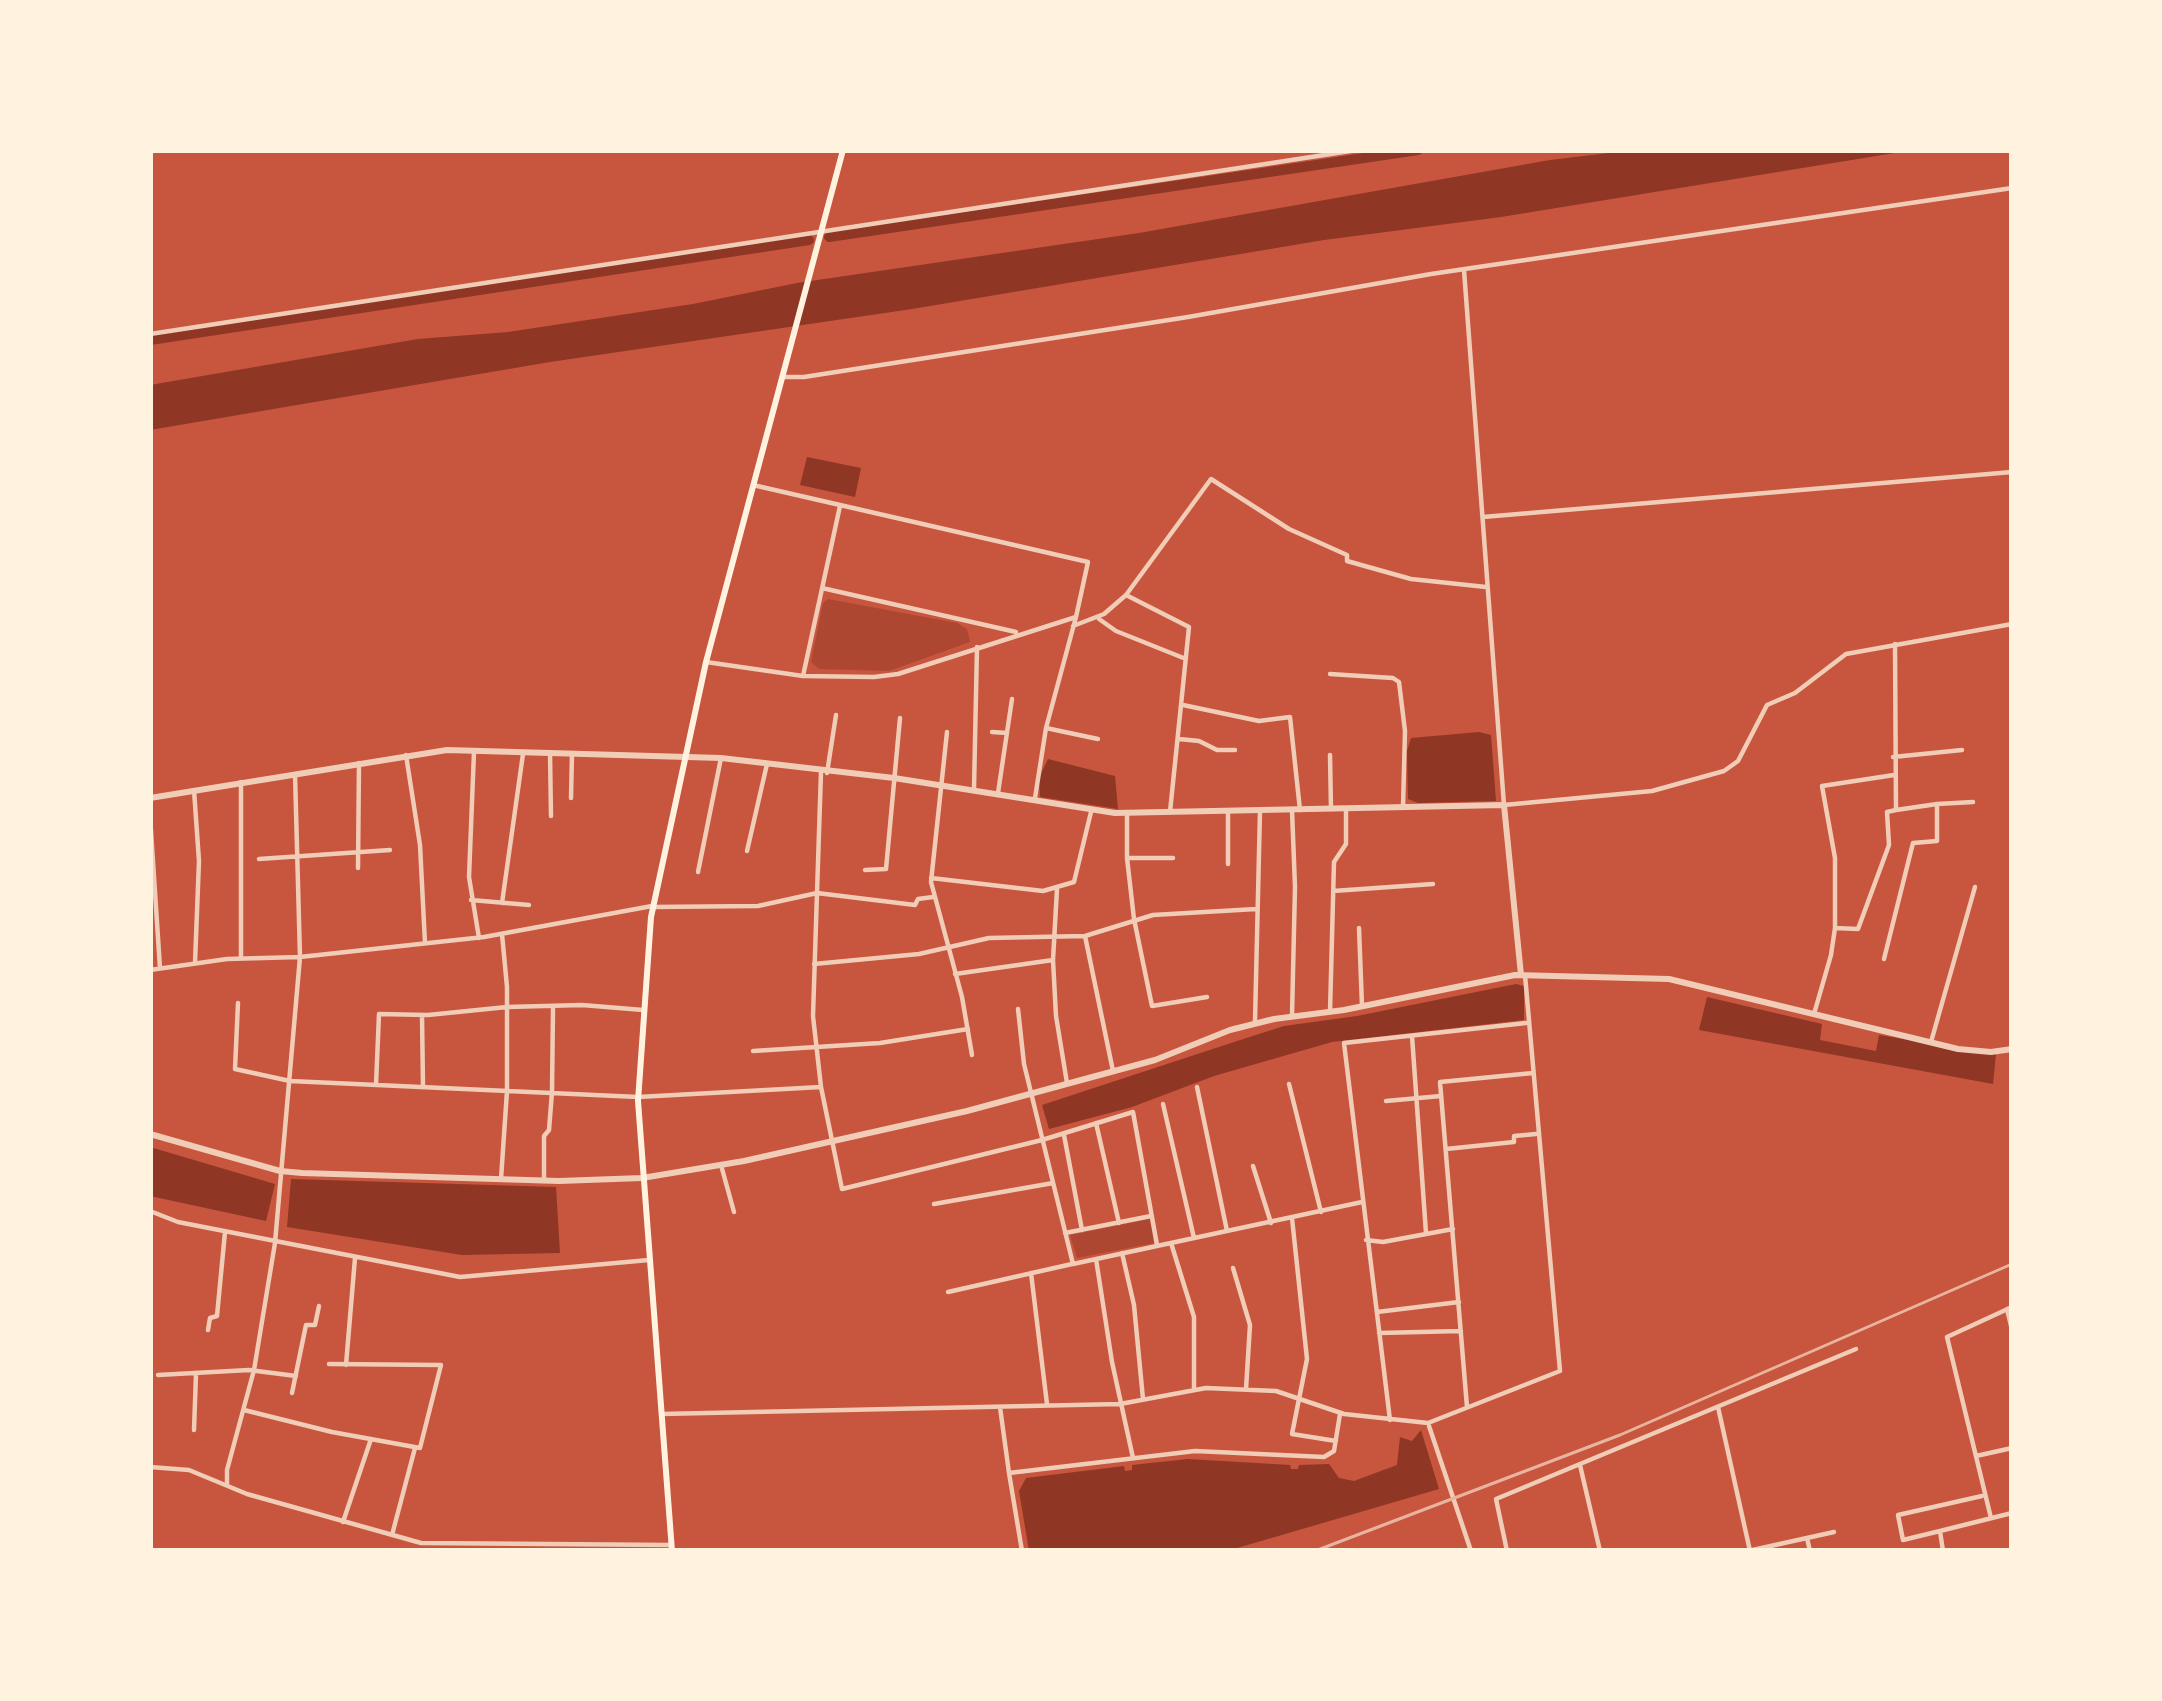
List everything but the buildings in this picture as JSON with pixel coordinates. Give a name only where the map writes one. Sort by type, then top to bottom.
[{"type":"main road","points":[[671,1548],[638,1097],[652,906],[706,662],[843,150]]},
{"type":"street","points":[[150,334],[1357,150]]},
{"type":"street","points":[[782,377],[2012,188]]},
{"type":"street","points":[[661,1414],[1120,1404],[1194,1390],[1246,1389],[1298,1397],[1340,1412],[1428,1423],[1560,1371],[1504,806],[1464,270]]},
{"type":"street","points":[[1483,517],[2012,472]]},
{"type":"street","points":[[1073,626],[1096,618],[1126,595],[1211,479],[1289,529],[1347,555],[1347,561],[1412,579],[1489,586]]},
{"type":"street","points":[[753,485],[1088,562],[1046,728],[1035,799]]},
{"type":"street","points":[[803,676],[840,506]]},
{"type":"street","points":[[822,588],[1018,632]]},
{"type":"street","points":[[1126,595],[1190,627],[1170,812]]},
{"type":"street","points":[[706,662],[803,676],[898,674],[1076,616]]},
{"type":"street","points":[[1096,618],[1186,659]]},
{"type":"street","points":[[150,798],[406,755],[474,751],[721,758],[894,778],[1126,814],[1504,806],[1652,791],[1731,769],[1767,705],[1795,693],[1846,654],[2012,623]]},
{"type":"street","points":[[1895,644],[1896,810]]},
{"type":"street","points":[[974,790],[976,646]]},
{"type":"street","points":[[1330,674],[1400,682],[1406,731],[1403,807]]},
{"type":"street","points":[[998,794],[1012,699]]},
{"type":"street","points":[[1183,705],[1259,721],[1290,717],[1296,810],[1292,1016]]},
{"type":"street","points":[[836,715],[824,772],[814,964],[821,1087],[842,1190],[1133,1112],[1157,1245]]},
{"type":"street","points":[[865,869],[886,869],[899,718]]},
{"type":"street","points":[[1046,728],[1098,739]]},
{"type":"street","points":[[946,732],[931,878],[973,1055]]},
{"type":"street","points":[[992,732],[1007,733]]},
{"type":"street","points":[[1179,739],[1199,741],[1217,751],[1235,750]]},
{"type":"street","points":[[1893,757],[1962,750]]},
{"type":"street","points":[[474,751],[471,900],[479,938]]},
{"type":"street","points":[[502,903],[523,753]]},
{"type":"street","points":[[550,753],[551,816]]},
{"type":"street","points":[[572,754],[572,798]]},
{"type":"street","points":[[406,755],[420,845],[425,944]]},
{"type":"street","points":[[1330,755],[1331,809]]},
{"type":"street","points":[[698,872],[721,758]]},
{"type":"street","points":[[358,868],[359,763]]},
{"type":"street","points":[[747,851],[767,764]]},
{"type":"street","points":[[227,1484],[254,1370],[275,1243],[300,956],[295,774]]},
{"type":"street","points":[[1814,1014],[1835,928],[1834,858],[1822,786],[1894,775]]},
{"type":"street","points":[[241,782],[241,958]]},
{"type":"street","points":[[194,790],[199,861],[195,963]]},
{"type":"street","points":[[1835,928],[1858,929],[1862,923],[1886,857],[1887,812],[1973,802]]},
{"type":"street","points":[[1884,958],[1913,843],[1936,841],[1937,804]]},
{"type":"street","points":[[1330,1012],[1335,856],[1346,844],[1346,809]]},
{"type":"street","points":[[1256,1023],[1260,811]]},
{"type":"street","points":[[931,878],[1043,891],[1074,882],[1091,812]]},
{"type":"street","points":[[1228,812],[1228,864]]},
{"type":"street","points":[[1126,814],[1126,858],[1152,1006],[1207,997]]},
{"type":"street","points":[[150,816],[160,968]]},
{"type":"street","points":[[259,859],[390,850]]},
{"type":"street","points":[[1126,858],[1173,858]]},
{"type":"street","points":[[1333,891],[1433,884]]},
{"type":"street","points":[[1931,1042],[1975,887]]},
{"type":"street","points":[[1057,889],[1053,960],[1067,1085]]},
{"type":"street","points":[[150,970],[479,938],[652,906],[758,906],[817,893],[915,905],[917,899],[933,897]]},
{"type":"street","points":[[471,900],[529,905]]},
{"type":"street","points":[[814,964],[948,949],[988,938],[1084,936],[1135,919],[1211,909],[1256,909]]},
{"type":"street","points":[[1359,928],[1362,1006]]},
{"type":"street","points":[[501,1179],[507,1090],[502,934]]},
{"type":"street","points":[[1084,936],[1113,1072]]},
{"type":"street","points":[[956,974],[1053,960]]},
{"type":"street","points":[[150,1133],[280,1171],[544,1181],[642,1178],[721,1165],[1034,1095],[1256,1023],[1523,975],[1669,979],[1931,1042],[1991,1052],[2012,1049]]},
{"type":"street","points":[[238,1003],[235,1069],[290,1082],[638,1097],[821,1087]]},
{"type":"street","points":[[544,1181],[553,1006]]},
{"type":"street","points":[[376,1085],[379,1014],[553,1006],[643,1010]]},
{"type":"street","points":[[1018,1009],[1022,1055],[1073,1264]]},
{"type":"street","points":[[422,1015],[423,1087]]},
{"type":"street","points":[[1390,1420],[1344,1043],[1529,1022]]},
{"type":"street","points":[[754,1052],[969,1029]]},
{"type":"street","points":[[1412,1036],[1426,1233]]},
{"type":"street","points":[[1467,1407],[1440,1082],[1533,1072]]},
{"type":"street","points":[[1289,1084],[1321,1212]]},
{"type":"street","points":[[1197,1087],[1227,1231]]},
{"type":"street","points":[[1386,1101],[1441,1096]]},
{"type":"street","points":[[1162,1104],[1194,1238]]},
{"type":"street","points":[[1096,1123],[1120,1222]]},
{"type":"street","points":[[1446,1149],[1514,1142],[1514,1136],[1539,1133]]},
{"type":"street","points":[[1064,1134],[1082,1230]]},
{"type":"street","points":[[721,1165],[734,1212]]},
{"type":"street","points":[[1253,1166],[1271,1223]]},
{"type":"street","points":[[934,1204],[1053,1183]]},
{"type":"street","points":[[948,1292],[1362,1202]]},
{"type":"street","points":[[150,1211],[178,1222],[275,1243],[460,1277],[649,1260]]},
{"type":"street","points":[[1065,1233],[1151,1216]]},
{"type":"street","points":[[1292,1219],[1307,1358],[1292,1434],[1336,1441]]},
{"type":"street","points":[[1366,1240],[1383,1242],[1453,1229]]},
{"type":"street","points":[[208,1330],[210,1318],[217,1316],[225,1232]]},
{"type":"street","points":[[1171,1242],[1194,1317],[1194,1390]]},
{"type":"street","points":[[1122,1253],[1134,1305],[1143,1399]]},
{"type":"street","points":[[346,1365],[355,1258]]},
{"type":"street","points":[[1096,1258],[1133,1458]]},
{"type":"street","points":[[1232,1268],[1250,1325],[1246,1389]]},
{"type":"street","points":[[1030,1273],[1047,1405]]},
{"type":"street","points":[[1377,1312],[1459,1302]]},
{"type":"street","points":[[292,1393],[306,1324],[315,1325],[319,1306]]},
{"type":"street","points":[[1990,1518],[1947,1337],[2010,1308],[2012,1330]]},
{"type":"street","points":[[1379,1333],[1461,1331]]},
{"type":"street","points":[[1508,1551],[1496,1498],[1856,1349]]},
{"type":"street","points":[[244,1410],[420,1448],[441,1365],[329,1364]]},
{"type":"street","points":[[158,1375],[254,1370],[296,1376]]},
{"type":"street","points":[[194,1430],[196,1374]]},
{"type":"street","points":[[1000,1407],[1022,1551]]},
{"type":"street","points":[[1718,1407],[1749,1551],[1834,1532]]},
{"type":"street","points":[[1009,1473],[1195,1451],[1324,1457],[1333,1453],[1340,1412]]},
{"type":"street","points":[[1428,1423],[1471,1551]]},
{"type":"street","points":[[343,1522],[371,1439]]},
{"type":"street","points":[[392,1535],[415,1448]]},
{"type":"street","points":[[1976,1456],[2012,1448]]},
{"type":"street","points":[[1580,1465],[1600,1551]]},
{"type":"street","points":[[150,1467],[189,1471],[247,1494],[439,1548],[671,1548]]},
{"type":"street","points":[[1985,1495],[1898,1515],[1903,1540],[2012,1513]]},
{"type":"street","points":[[1940,1531],[1943,1551]]},
{"type":"street","points":[[1807,1538],[1810,1551]]},
{"type":"shaded area","points":[[1634,150],[1913,150],[550,362],[150,430],[150,385],[418,339],[508,332],[693,304],[797,283],[1139,233],[1550,160]]},
{"type":"shaded area","points":[[807,457],[861,468],[855,497],[800,485]]},
{"type":"shaded area","points":[[828,599],[957,623],[967,629],[970,642],[889,671],[819,669],[811,662],[823,603]]},
{"type":"shaded area","points":[[1491,735],[1496,801],[1418,803],[1408,799],[1411,738]]},
{"type":"shaded area","points":[[1048,759],[1115,776],[1118,809],[1040,797],[1039,778]]},
{"type":"shaded area","points":[[1524,986],[1524,1020],[1332,1042],[1049,1129],[1042,1105],[1284,1026]]},
{"type":"shaded area","points":[[1707,997],[1822,1024],[1820,1040],[1876,1051],[1879,1035],[1996,1054],[1993,1084],[1699,1030]]},
{"type":"shaded area","points":[[150,1147],[275,1184],[266,1221],[150,1196]]},
{"type":"shaded area","points":[[291,1179],[556,1187],[560,1253],[462,1255],[287,1227]]},
{"type":"shaded area","points":[[1150,1219],[1154,1243],[1077,1258],[1070,1235]]},
{"type":"shaded area","points":[[1421,1430],[1439,1489],[1227,1551],[1029,1551],[1019,1491],[1026,1478],[1124,1466],[1125,1471],[1132,1470],[1132,1465],[1188,1459],[1290,1465],[1291,1469],[1329,1464],[1339,1478],[1354,1481],[1397,1465],[1400,1437],[1412,1441]]},
{"type":"waterway","points":[[829,237],[1418,150]]},
{"type":"waterway","points":[[150,340],[809,240]]},
{"type":"railway","points":[[1315,1551],[1620,1435],[2012,1264]]}]
